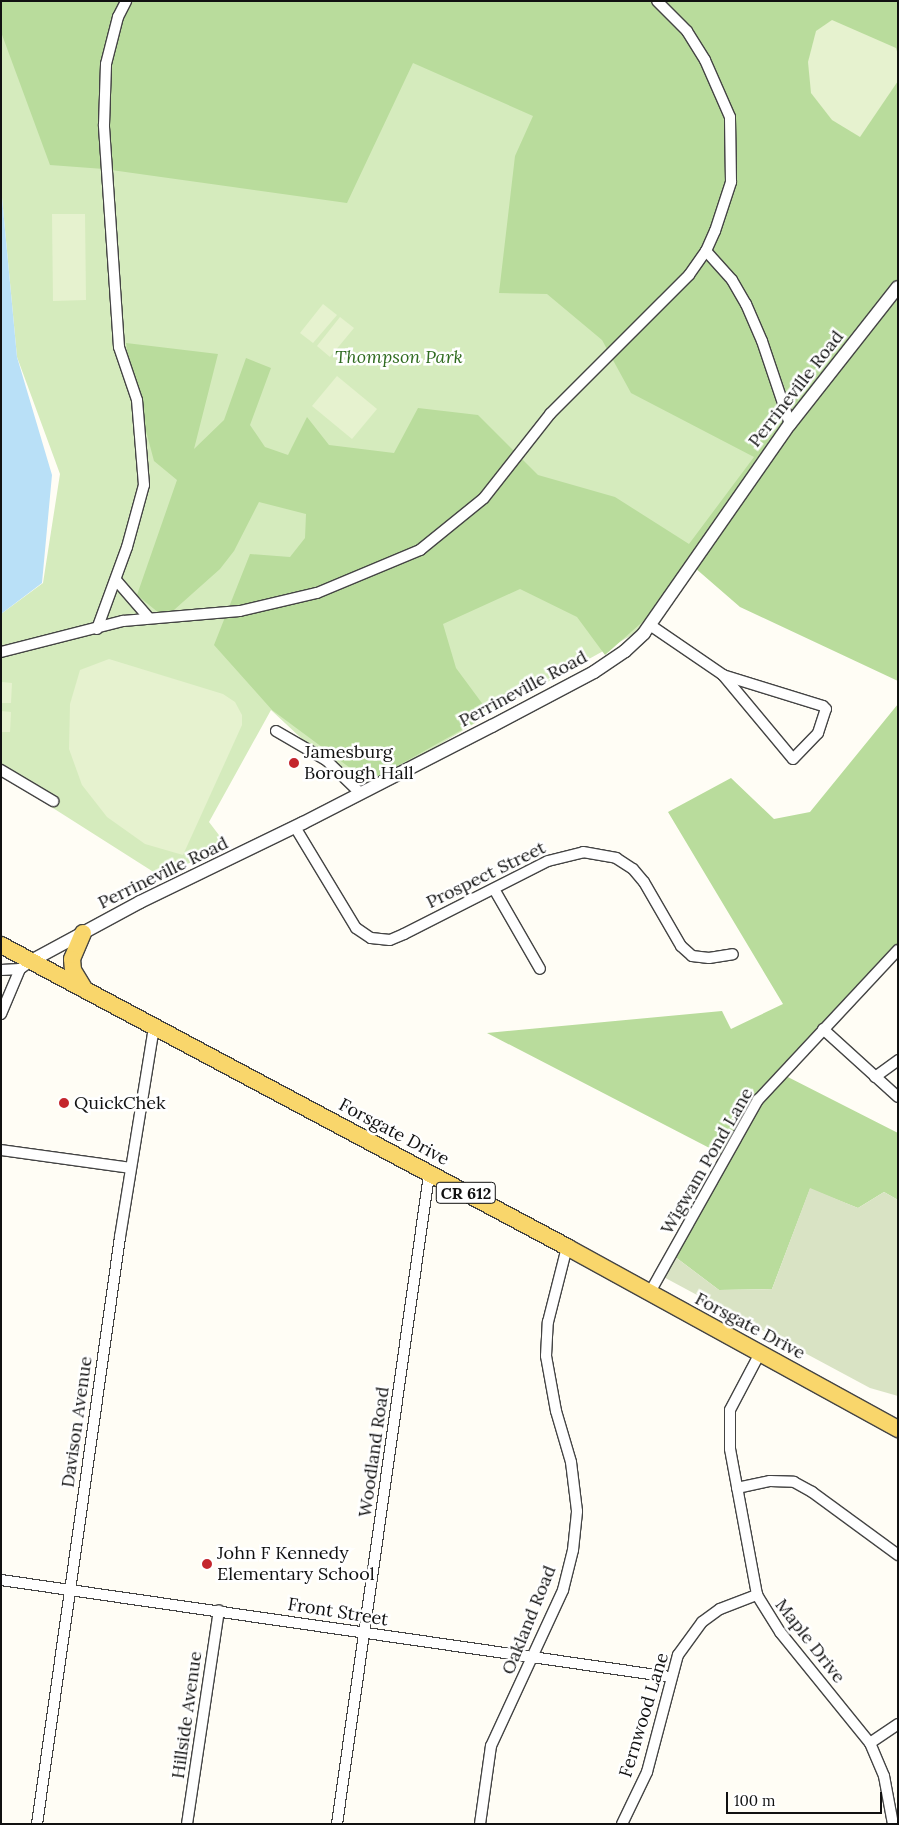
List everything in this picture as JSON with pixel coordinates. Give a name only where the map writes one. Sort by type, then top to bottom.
[{"type":"main road","points":[[83,933],[72,959],[73,970],[85,990]]},
{"type":"main road","name":"Forsgate Drive","points":[[1,945],[26,965],[85,990],[154,1026],[567,1247],[649,1294],[898,1429]]},
{"type":"street","points":[[97,629],[116,580],[144,485],[145,461],[137,400],[119,347],[104,125],[106,64],[118,17],[126,1]]},
{"type":"street","points":[[1,652],[148,617],[240,610],[273,604],[360,577],[420,550],[484,498],[550,414],[598,363],[656,311],[706,251],[730,182],[730,117],[705,60],[687,31],[658,1]]},
{"type":"street","points":[[706,251],[732,280],[746,304],[790,424]]},
{"type":"street","name":"Perrineville Road","points":[[26,965],[83,933],[360,794],[594,672],[625,651],[650,625],[790,424],[898,287]]},
{"type":"street","points":[[116,580],[148,617]]},
{"type":"street","points":[[650,625],[723,675],[793,759],[818,733],[826,709],[823,706],[723,675]]},
{"type":"street","points":[[276,730],[326,760],[360,794]]},
{"type":"street","points":[[1,770],[53,801]]},
{"type":"street","name":"Prospect Street","points":[[295,827],[356,928],[371,938],[390,940],[548,861],[583,852],[601,853],[616,858],[644,882],[681,946],[692,956],[709,958],[733,954]]},
{"type":"street","points":[[494,889],[540,969]]},
{"type":"street","name":"Wigwam Pond Lane","points":[[649,1294],[758,1100],[898,950]]},
{"type":"street","points":[[1,970],[26,965]]},
{"type":"street","points":[[1,1014],[26,965]]},
{"type":"street","name":"Davison Avenue","points":[[37,1824],[130,1168],[154,1026]]},
{"type":"street","points":[[823,1029],[898,1097]]},
{"type":"street","points":[[875,1077],[898,1060]]},
{"type":"street","points":[[1,1150],[130,1168]]},
{"type":"street","name":"Woodland Road","points":[[337,1824],[429,1174]]},
{"type":"street","name":"Oakland Road","points":[[480,1824],[491,1746],[563,1590],[573,1550],[576,1511],[570,1462],[556,1412],[546,1356],[548,1322],[567,1247]]},
{"type":"street","name":"Maple Drive","points":[[760,1353],[730,1410],[730,1449],[757,1595],[780,1632],[870,1743],[884,1776],[893,1824]]},
{"type":"street","points":[[737,1488],[770,1481],[794,1482],[812,1492],[898,1555]]},
{"type":"street","name":"Front Street","points":[[1,1580],[219,1610],[670,1677]]},
{"type":"street","name":"Fernwood Lane","points":[[622,1824],[647,1772],[659,1734],[670,1677],[678,1655],[702,1622],[720,1609],[757,1595]]},
{"type":"street","name":"Hillside Avenue","points":[[187,1824],[219,1610]]},
{"type":"street","points":[[870,1743],[898,1724]]},
{"type":"green space","name":"Thompson Park","points":[[1,1],[898,1],[898,292],[650,625],[490,714],[360,793],[271,710],[209,822],[225,843],[163,878],[1,775],[1,614],[43,583],[60,474],[17,357],[1,187]]},
{"type":"green space","points":[[1,1],[898,1],[898,681],[740,607],[687,561],[648,617],[605,655],[577,617],[520,589],[443,624],[456,668],[490,714],[369,782],[272,710],[214,645],[250,554],[290,557],[305,538],[306,514],[259,502],[234,551],[220,569],[165,618],[137,595],[177,480],[154,461],[130,371],[126,343],[218,354],[194,449],[224,420],[246,358],[271,368],[250,425],[265,447],[288,455],[307,417],[329,445],[394,453],[418,408],[478,415],[538,475],[615,497],[689,544],[754,457],[631,393],[602,340],[547,294],[499,293],[515,156],[533,116],[413,63],[347,203],[104,169],[50,165],[1,32]]},
{"type":"green space","points":[[832,20],[896,48],[898,55],[898,81],[860,137],[832,120],[811,93],[808,62],[816,31]]},
{"type":"green space","points":[[52,214],[85,214],[86,300],[53,301]]},
{"type":"green space","points":[[323,304],[337,315],[313,343],[300,333]]},
{"type":"green space","points":[[340,317],[354,328],[330,357],[317,346]]},
{"type":"green space","points":[[337,376],[377,409],[352,439],[312,406]]},
{"type":"green space","points":[[109,659],[223,694],[235,702],[242,715],[242,725],[183,855],[145,844],[107,817],[82,785],[69,749],[70,704],[80,670]]},
{"type":"green space","points":[[2,682],[12,683],[11,703],[1,703]]},
{"type":"green space","points":[[898,704],[898,957],[778,1072],[898,1133],[898,1200],[884,1192],[858,1208],[810,1189],[772,1289],[719,1290],[670,1253],[723,1155],[487,1033],[722,1011],[731,1029],[783,1004],[668,812],[731,778],[774,819],[810,812]]},
{"type":"green space","points":[[1,711],[11,712],[10,732],[1,732]]},
{"type":"green space","points":[[810,1188],[858,1208],[884,1192],[898,1200],[898,1396],[870,1388],[658,1274],[670,1253],[719,1290],[772,1289]]},
{"type":"water","points":[[1,187],[17,357],[52,475],[42,583],[1,614]]},
{"type":"place","name":"Jamesburg Borough Hall","points":[[294,763]]},
{"type":"place","name":"QuickChek","points":[[64,1103]]},
{"type":"place","name":"John F Kennedy Elementary School","points":[[207,1564]]}]
